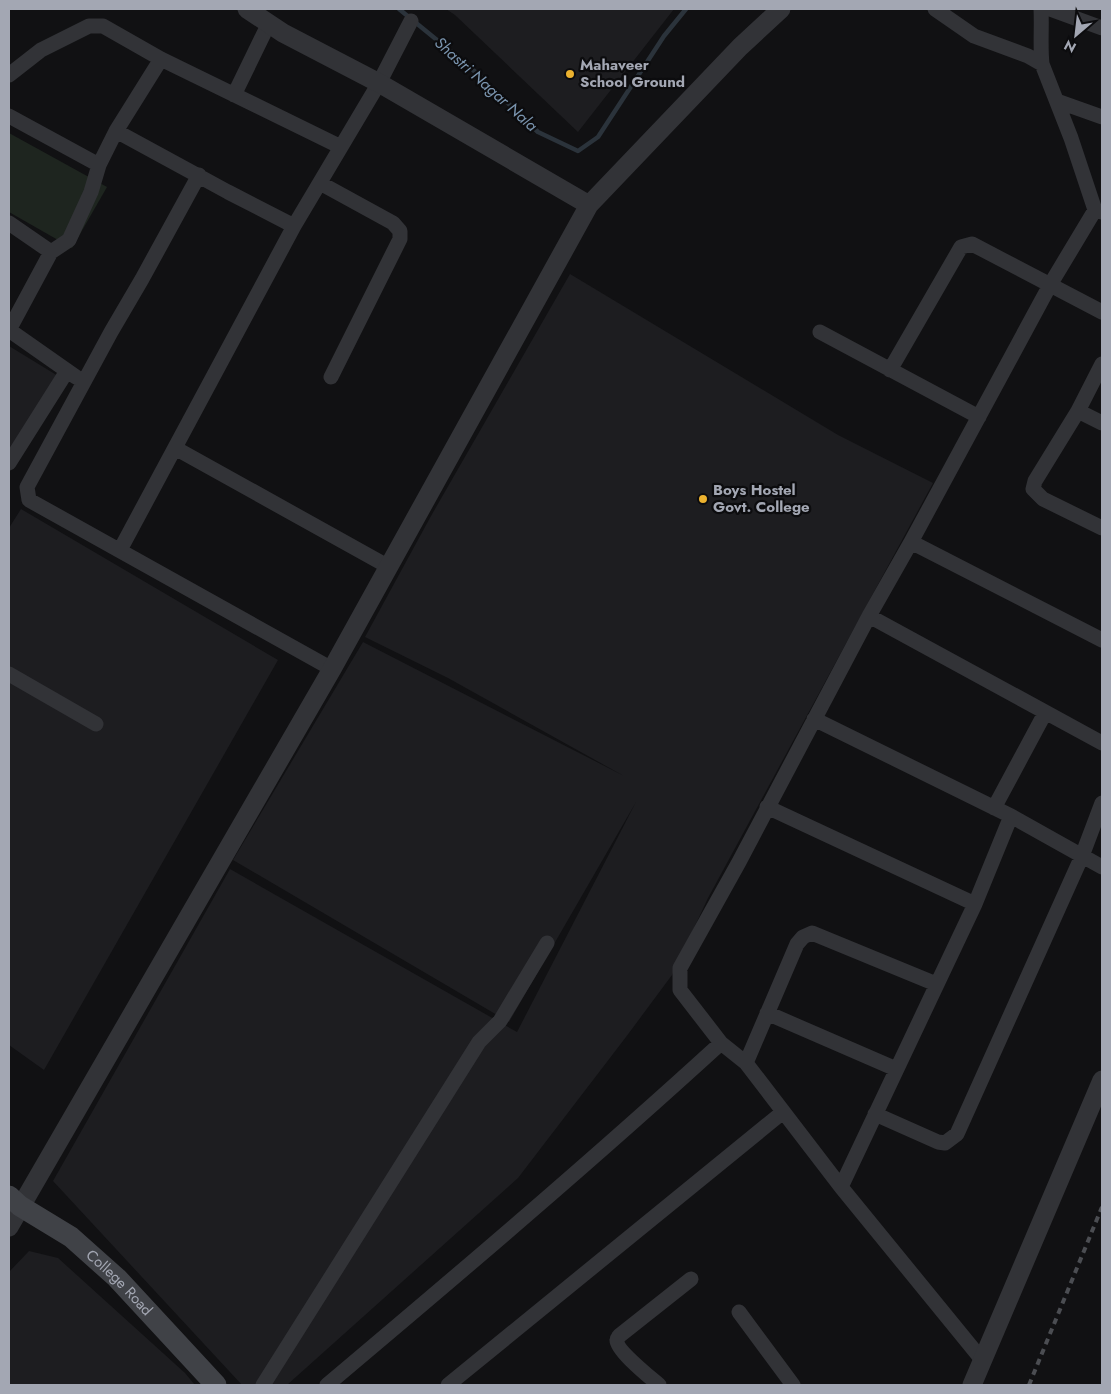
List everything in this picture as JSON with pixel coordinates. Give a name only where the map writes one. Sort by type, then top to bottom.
[{"type":"main road","name":"College Road","points":[[15,1201],[71,1237],[116,1278],[216,1385]]},
{"type":"street","points":[[247,9],[269,24],[379,83],[589,206]]},
{"type":"street","points":[[9,1227],[15,1201],[332,669],[589,206],[740,47],[781,9]]},
{"type":"street","points":[[935,9],[974,36],[1028,56],[1042,64]]},
{"type":"street","points":[[983,1361],[841,1187],[746,1063],[722,1043],[680,990],[680,968],[1050,285],[1098,211],[1042,64],[1040,49],[1041,9]]},
{"type":"street","points":[[1050,9],[1102,28]]},
{"type":"street","points":[[120,550],[294,226],[379,83],[411,21]]},
{"type":"street","points":[[234,95],[269,24]]},
{"type":"street","points":[[9,75],[41,50],[89,26],[103,26],[161,59],[341,147]]},
{"type":"street","points":[[83,383],[9,330],[51,252],[69,240],[91,192],[99,165],[116,131],[161,59]]},
{"type":"street","points":[[1057,100],[1102,117]]},
{"type":"street","points":[[9,116],[99,165]]},
{"type":"street","points":[[116,131],[294,226]]},
{"type":"street","points":[[199,176],[27,486],[29,500],[332,669]]},
{"type":"street","points":[[320,182],[393,223],[400,231],[400,239],[331,377]]},
{"type":"street","points":[[9,224],[51,252]]},
{"type":"street","points":[[890,370],[961,247],[972,244],[1102,312]]},
{"type":"street","points":[[820,332],[979,417]]},
{"type":"street","points":[[1102,364],[1078,411],[1035,481],[1034,489],[1043,499],[1102,528]]},
{"type":"street","points":[[9,463],[67,371]]},
{"type":"street","points":[[1078,411],[1102,423]]},
{"type":"street","points":[[175,448],[389,567]]},
{"type":"street","points":[[911,542],[1102,640]]},
{"type":"street","points":[[869,616],[1102,743]]},
{"type":"street","points":[[9,674],[96,724]]},
{"type":"street","points":[[994,808],[1045,713]]},
{"type":"street","points":[[814,718],[1011,816],[1102,867]]},
{"type":"street","points":[[875,1114],[938,1142],[945,1142],[956,1134],[1082,856],[1102,803]]},
{"type":"street","points":[[766,807],[975,904]]},
{"type":"street","points":[[841,1187],[975,904],[1011,816]]},
{"type":"street","points":[[746,1063],[797,944],[803,937],[812,933],[936,984]]},
{"type":"street","points":[[263,1385],[479,1042],[500,1021],[547,943]]},
{"type":"street","points":[[767,1013],[896,1069]]},
{"type":"street","points":[[327,1385],[465,1269],[630,1126],[722,1043]]},
{"type":"street","points":[[972,1385],[1102,1080]]},
{"type":"street","points":[[448,1385],[783,1112]]},
{"type":"street","points":[[658,1385],[627,1356],[617,1340],[619,1336],[691,1279]]},
{"type":"street","points":[[739,1312],[793,1385]]},
{"type":"shaded area","name":"Mahaveer School Ground","points":[[446,9],[674,9],[578,132],[455,15]]},
{"type":"shaded area","points":[[9,133],[107,187],[72,248],[9,212]]},
{"type":"shaded area","points":[[570,274],[838,435],[933,483],[708,898],[672,975],[518,1178],[287,1385],[242,1385],[53,1181],[230,869],[517,1032],[636,802],[509,1022],[233,860],[363,642],[624,776],[448,678],[365,637],[431,516]]},
{"type":"shaded area","points":[[9,346],[63,379],[9,459]]},
{"type":"shaded area","points":[[21,509],[278,660],[44,1070],[9,1045],[9,528]]},
{"type":"shaded area","points":[[29,1251],[58,1258],[185,1373],[195,1385],[9,1385],[9,1272]]},
{"type":"waterway","name":"Shastri Nagar Nala","points":[[399,9],[470,67],[538,132],[578,151],[598,137],[664,36],[686,9]]},
{"type":"railway","points":[[1029,1385],[1102,1207]]},
{"type":"place","name":"Mahaveer School Ground","points":[[570,74]]},
{"type":"place","name":"Boys Hostel Govt. College","points":[[703,499]]}]
